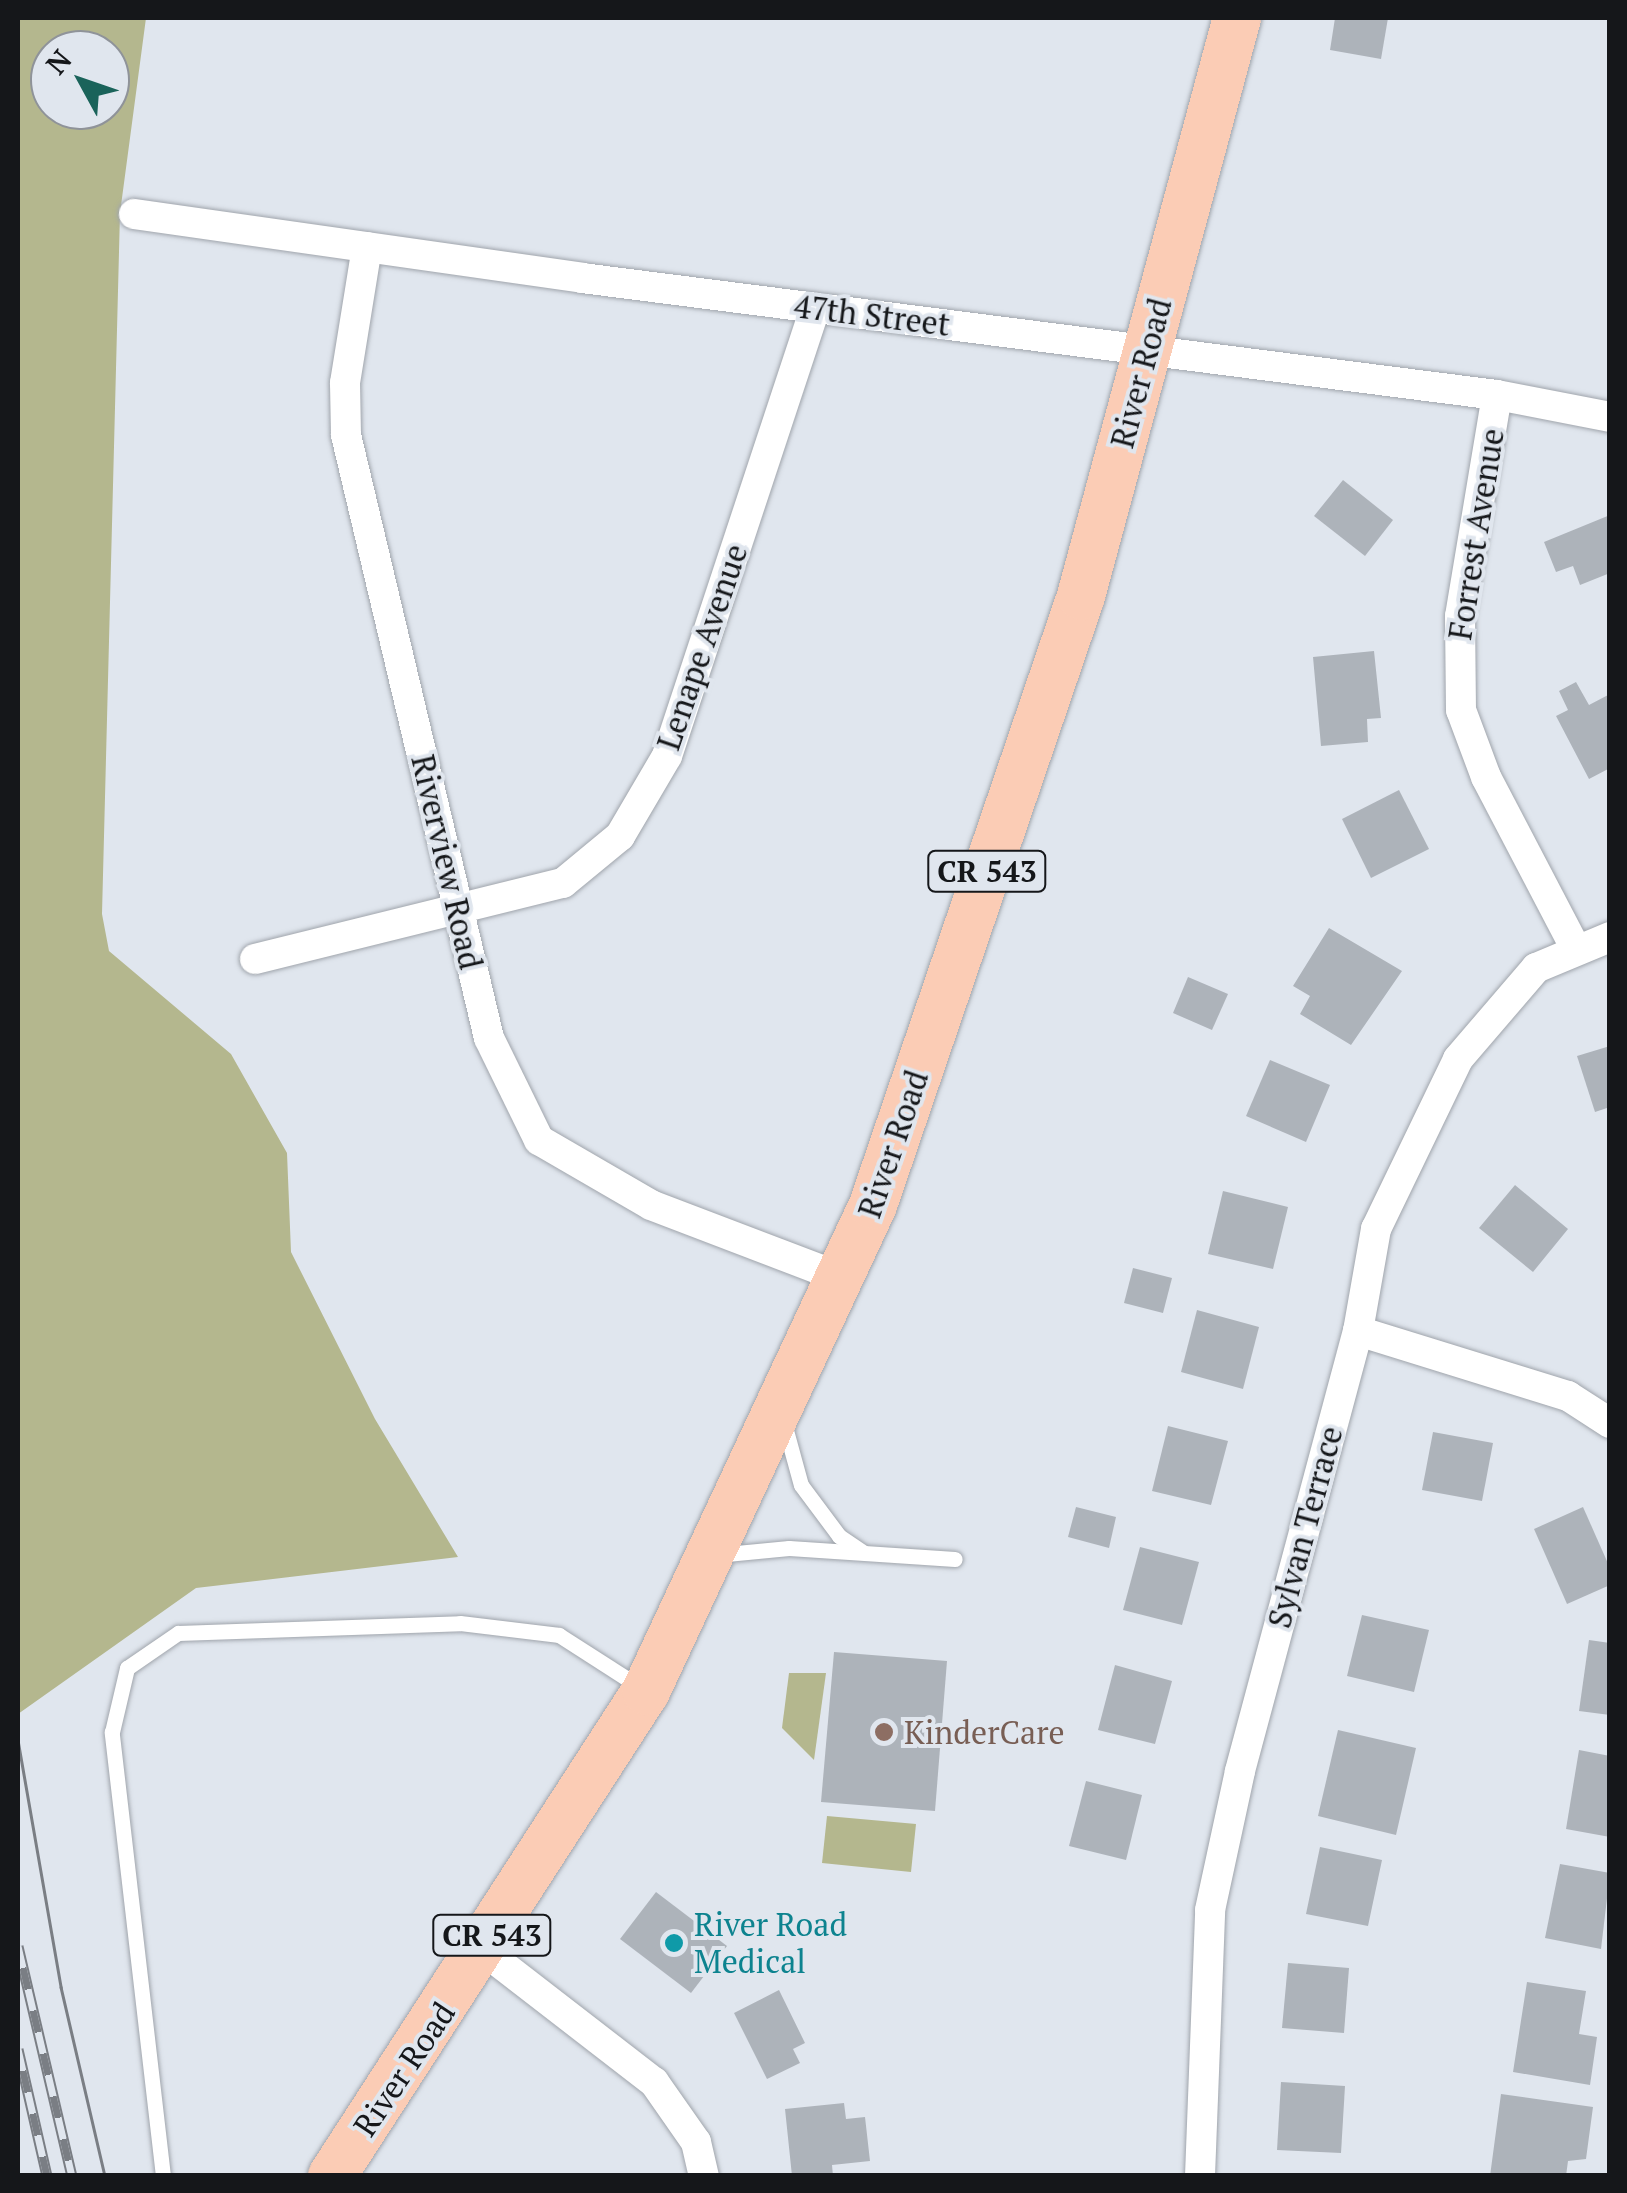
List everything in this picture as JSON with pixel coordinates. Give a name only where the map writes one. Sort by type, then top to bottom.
[{"type":"main road","name":"River Road","points":[[332,2176],[483,1950],[646,1692],[842,1278],[1081,596],[1236,18]]},
{"type":"street","name":"47th Street","points":[[134,214],[815,308],[1497,395],[1610,416]]},
{"type":"street","name":"Riverview Road","points":[[367,247],[345,383],[346,435],[489,1038],[539,1140],[651,1205],[842,1278]]},
{"type":"street","name":"Lenape Avenue","points":[[255,959],[563,883],[620,836],[667,756],[815,308]]},
{"type":"street","name":"Forrest Avenue","points":[[1497,395],[1460,616],[1461,710],[1486,777],[1575,947]]},
{"type":"street","name":"Sylvan Terrace","points":[[1200,2176],[1210,1910],[1358,1331],[1376,1229],[1414,1139],[1458,1059],[1536,968],[1575,947],[1610,936]]},
{"type":"street","points":[[1358,1331],[1568,1396],[1610,1423]]},
{"type":"street","points":[[483,1950],[654,2082],[696,2142],[704,2176]]},
{"type":"lane","points":[[781,1411],[801,1485],[840,1536],[867,1554]]},
{"type":"lane","points":[[712,1555],[789,1548],[955,1559]]},
{"type":"lane","points":[[163,2176],[112,1732],[127,1668],[178,1634],[460,1623],[559,1635],[646,1692]]},
{"type":"green space","points":[[18,18],[146,18],[120,213],[102,914],[109,951],[231,1054],[287,1153],[291,1252],[375,1419],[458,1557],[196,1588],[18,1714]]},
{"type":"green space","points":[[789,1673],[826,1673],[814,1760],[782,1728]]},
{"type":"green space","points":[[827,1816],[916,1824],[911,1872],[822,1863]]},
{"type":"building","points":[[1335,18],[1388,18],[1381,59],[1330,50]]},
{"type":"building","points":[[1343,480],[1393,520],[1365,556],[1314,516]]},
{"type":"building","points":[[1610,515],[1610,573],[1580,585],[1573,566],[1556,572],[1544,542]]},
{"type":"building","points":[[1374,651],[1381,718],[1367,719],[1368,742],[1321,746],[1313,657]]},
{"type":"building","points":[[1576,682],[1589,705],[1610,694],[1610,768],[1589,779],[1556,716],[1568,710],[1559,691]]},
{"type":"building","points":[[1399,790],[1429,849],[1371,878],[1342,819]]},
{"type":"building","points":[[1329,928],[1402,971],[1351,1045],[1300,1014],[1310,996],[1293,986]]},
{"type":"building","points":[[1188,977],[1228,994],[1212,1030],[1173,1013]]},
{"type":"building","points":[[1610,1046],[1610,1107],[1595,1112],[1577,1056]]},
{"type":"building","points":[[1270,1060],[1330,1085],[1306,1142],[1246,1116]]},
{"type":"building","points":[[1515,1185],[1568,1229],[1533,1272],[1479,1228]]},
{"type":"building","points":[[1223,1191],[1288,1207],[1273,1269],[1208,1254]]},
{"type":"building","points":[[1133,1268],[1172,1278],[1163,1313],[1124,1303]]},
{"type":"building","points":[[1197,1310],[1259,1327],[1243,1389],[1181,1372]]},
{"type":"building","points":[[1168,1426],[1228,1441],[1211,1505],[1152,1491]]},
{"type":"building","points":[[1433,1432],[1493,1443],[1482,1501],[1422,1490]]},
{"type":"building","points":[[1076,1507],[1116,1517],[1109,1548],[1068,1537]]},
{"type":"building","points":[[1583,1507],[1610,1568],[1610,1585],[1567,1604],[1534,1529]]},
{"type":"building","points":[[1140,1547],[1199,1562],[1182,1625],[1123,1610]]},
{"type":"building","points":[[1362,1615],[1429,1630],[1414,1692],[1347,1676]]},
{"type":"building","points":[[1589,1640],[1610,1643],[1610,1715],[1579,1711]]},
{"type":"building","name":"KinderCare","points":[[834,1652],[947,1661],[935,1811],[821,1802]]},
{"type":"building","points":[[1115,1665],[1172,1681],[1155,1744],[1098,1730]]},
{"type":"building","points":[[1338,1730],[1416,1748],[1396,1835],[1318,1816]]},
{"type":"building","points":[[1579,1750],[1610,1756],[1610,1837],[1566,1829]]},
{"type":"building","points":[[1086,1781],[1142,1795],[1126,1860],[1069,1846]]},
{"type":"building","points":[[1320,1847],[1382,1860],[1368,1926],[1306,1914]]},
{"type":"building","points":[[1560,1864],[1610,1873],[1601,1949],[1545,1938]]},
{"type":"building","name":"River Road Medical","points":[[656,1892],[727,1946],[691,1993],[620,1939]]},
{"type":"building","points":[[1288,1963],[1349,1968],[1344,2033],[1282,2028]]},
{"type":"building","points":[[1527,1982],[1586,1991],[1579,2034],[1597,2037],[1590,2085],[1513,2072]]},
{"type":"building","points":[[779,1990],[805,2043],[793,2049],[800,2063],[767,2079],[734,2013]]},
{"type":"building","points":[[1281,2082],[1345,2086],[1341,2153],[1277,2150]]},
{"type":"building","points":[[1501,2094],[1593,2107],[1586,2159],[1568,2161],[1566,2176],[1490,2176]]},
{"type":"building","points":[[844,2103],[846,2119],[865,2117],[870,2161],[832,2165],[833,2176],[792,2176],[785,2109]]},
{"type":"tram line","points":[[18,1740],[61,1987],[105,2176]]},
{"type":"railway","points":[[18,1946],[72,2176]]},
{"type":"railway","points":[[18,2049],[47,2176]]},
{"type":"place","name":"KinderCare","points":[[884,1732]]},
{"type":"place","name":"River Road Medical","points":[[674,1943]]}]
